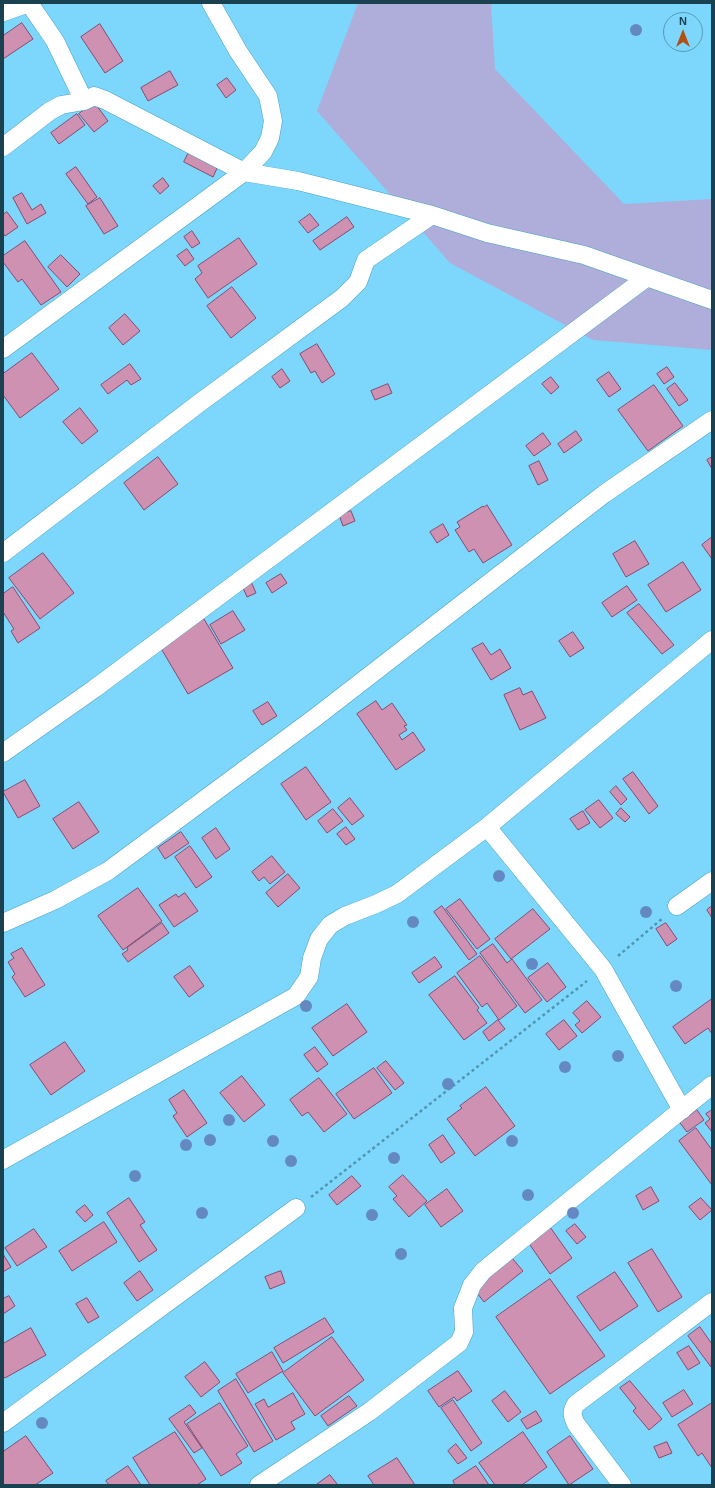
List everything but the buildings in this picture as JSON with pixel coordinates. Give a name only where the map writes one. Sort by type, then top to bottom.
[{"type":"street","points":[[3,10],[23,3]]},
{"type":"street","points":[[29,3],[55,41],[84,101]]},
{"type":"street","points":[[3,349],[244,172],[263,152],[270,138],[274,121],[268,96],[238,51],[211,3]]},
{"type":"street","points":[[3,148],[50,111],[61,105],[84,101],[94,96],[105,100],[244,172],[298,181],[432,215],[487,233],[584,255],[712,300]]},
{"type":"street","points":[[3,553],[198,404],[342,298],[358,282],[366,260],[432,215]]},
{"type":"street","points":[[3,753],[94,689],[646,278]]},
{"type":"street","points":[[3,923],[55,900],[108,871],[316,717],[604,494],[712,420]]},
{"type":"street","points":[[3,1160],[296,996],[309,978],[312,958],[319,940],[330,925],[344,916],[376,904],[396,894],[487,827],[712,640]]},
{"type":"street","points":[[487,827],[603,968],[682,1110]]},
{"type":"street","points":[[677,906],[712,881]]},
{"type":"street","points":[[259,1485],[369,1412],[459,1343],[464,1332],[463,1308],[472,1285],[483,1271],[712,1085]]},
{"type":"street","points":[[3,1423],[296,1208]]},
{"type":"street","points":[[615,1483],[576,1424],[572,1416],[573,1408],[576,1404],[712,1302]]},
{"type":"path","points":[[296,1208],[603,968],[677,906]]},
{"type":"shaded area","points":[[358,3],[491,3],[495,69],[624,204],[712,199],[712,350],[593,340],[450,263],[317,111]]}]
